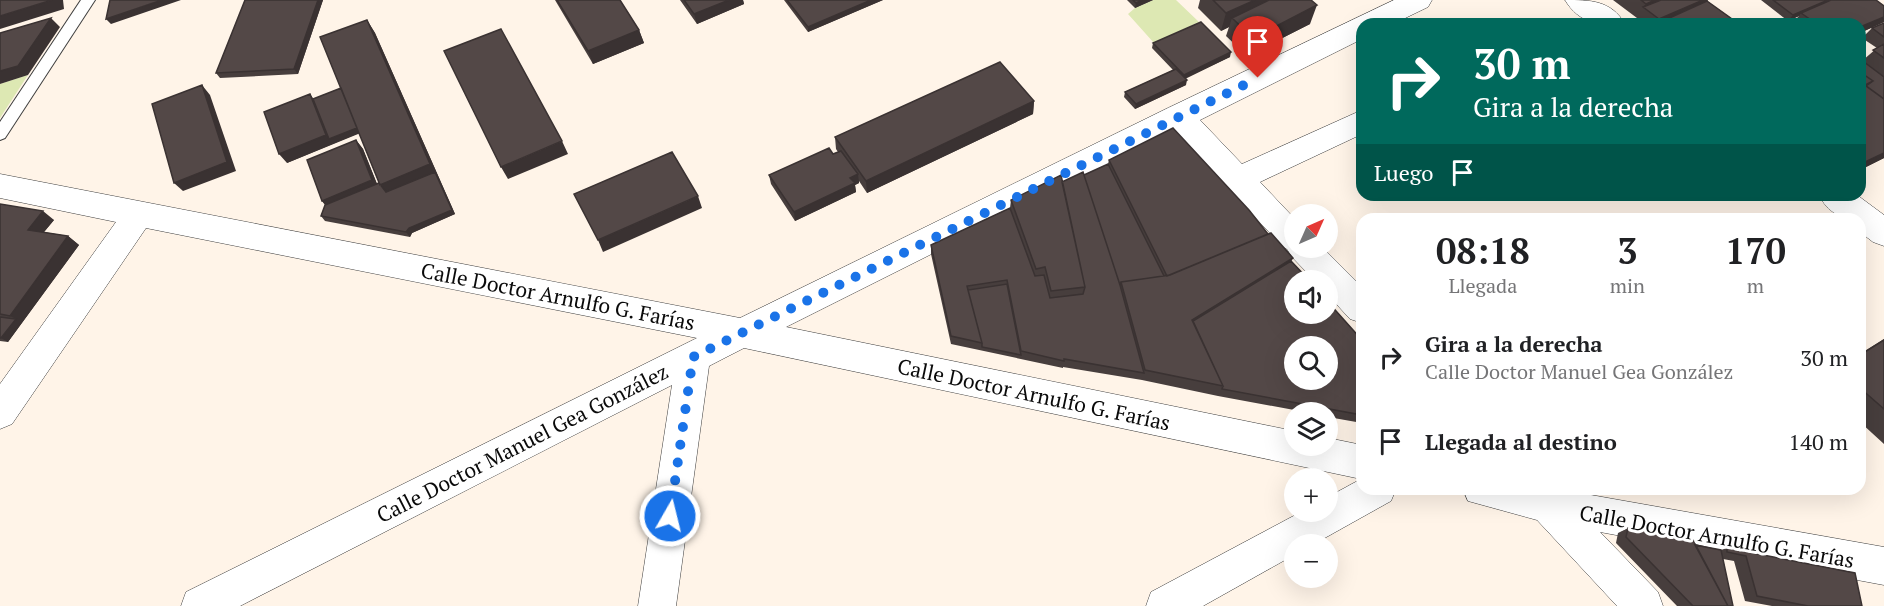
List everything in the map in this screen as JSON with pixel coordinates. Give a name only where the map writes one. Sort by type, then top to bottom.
[{"type":"street","points":[[1381,18],[1418,0]]},
{"type":"street","points":[[1581,18],[1595,12]]},
{"type":"street","name":"Calle Doctor Manuel Gea González","points":[[200,606],[693,357],[1356,30]]},
{"type":"street","points":[[1178,116],[1284,227]]},
{"type":"street","points":[[1238,179],[1356,124]]},
{"type":"street","name":"Calle Doctor Arnulfo G. Farías","points":[[0,186],[743,333],[1356,461]]},
{"type":"street","points":[[1844,201],[1863,213]]},
{"type":"street","points":[[0,413],[139,213]]},
{"type":"street","points":[[1313,258],[1356,303]]},
{"type":"street","points":[[657,606],[693,357]]},
{"type":"street","points":[[1165,606],[1367,495]]},
{"type":"street","points":[[1540,497],[1644,606]]},
{"type":"street","name":"Calle Doctor Arnulfo G. Farías","points":[[1540,497],[1884,566]]},
{"type":"lane","points":[[0,134],[88,0]]},
{"type":"green space","points":[[1153,0],[1176,0],[1199,22],[1154,43],[1128,14],[1135,8]]},
{"type":"green space","points":[[28,75],[0,118],[0,84]]},
{"type":"building","points":[[0,0],[52,0],[0,16]]},
{"type":"building","points":[[110,0],[162,0],[106,19]]},
{"type":"building","points":[[245,0],[318,0],[294,69],[216,73]]},
{"type":"building","points":[[557,0],[620,0],[639,30],[588,51]]},
{"type":"building","points":[[684,0],[729,0],[694,14]]},
{"type":"building","points":[[787,0],[871,0],[808,27]]},
{"type":"building","points":[[1213,0],[1255,0],[1226,13]]},
{"type":"building","points":[[1269,0],[1311,0],[1317,5],[1253,38],[1232,18]]},
{"type":"building","points":[[1641,0],[1655,0],[1646,4]]},
{"type":"building","points":[[1661,0],[1703,0],[1661,18],[1658,18],[1643,7]]},
{"type":"building","points":[[1773,0],[1828,0],[1793,15]]},
{"type":"building","points":[[1831,0],[1876,0],[1884,6],[1884,17],[1866,24],[1866,18],[1808,18],[1801,13]]},
{"type":"building","points":[[1707,1],[1731,18],[1669,18]]},
{"type":"building","points":[[51,18],[18,66],[0,71],[0,33]]},
{"type":"building","points":[[367,20],[430,164],[380,185],[320,37]]},
{"type":"building","points":[[1201,22],[1231,52],[1184,75],[1153,43]]},
{"type":"building","points":[[1884,23],[1884,37],[1872,28]]},
{"type":"building","points":[[501,29],[562,141],[501,167],[444,51]]},
{"type":"building","points":[[1884,44],[1884,58],[1873,50]]},
{"type":"building","points":[[1000,62],[1034,101],[866,181],[835,137]]},
{"type":"building","points":[[1866,64],[1884,77],[1884,99],[1866,86],[1873,81],[1866,76]]},
{"type":"building","points":[[1176,69],[1187,80],[1136,104],[1125,92]]},
{"type":"building","points":[[1866,76],[1873,81],[1866,84]]},
{"type":"building","points":[[202,85],[227,162],[174,183],[152,104]]},
{"type":"building","points":[[1866,86],[1884,99],[1884,153],[1866,162]]},
{"type":"building","points":[[341,88],[357,128],[329,139],[313,99]]},
{"type":"building","points":[[310,94],[326,135],[279,154],[264,112]]},
{"type":"building","points":[[1173,128],[1249,210],[1268,234],[1167,276],[1109,160]]},
{"type":"building","points":[[356,140],[372,180],[322,201],[307,160]]},
{"type":"building","points":[[829,148],[833,154],[841,151],[858,174],[850,178],[855,183],[794,212],[769,175]]},
{"type":"building","points":[[672,152],[698,196],[598,240],[574,194]]},
{"type":"building","points":[[1108,164],[1164,276],[1121,282],[1120,285],[1084,175]]},
{"type":"building","points":[[435,172],[452,210],[409,228],[406,232],[321,216],[325,205],[379,183],[386,192]]},
{"type":"building","points":[[1083,172],[1120,285],[1144,373],[1064,359],[1064,361],[1021,351],[1007,280],[967,286],[982,343],[951,336],[931,245],[1010,208],[1035,276],[1044,275],[1050,298],[1083,294],[1085,287],[1062,182]]},
{"type":"building","points":[[1061,175],[1085,287],[1051,291],[1045,267],[1036,269],[1011,200]]},
{"type":"building","points":[[0,204],[43,211],[28,230],[68,236],[10,316],[0,314]]},
{"type":"building","points":[[1271,233],[1284,248],[1284,258],[1293,258],[1192,320],[1223,386],[1145,370],[1121,282],[1170,275]]},
{"type":"building","points":[[1291,261],[1300,270],[1284,270],[1284,324],[1338,324],[1338,313],[1356,333],[1356,414],[1338,411],[1338,402],[1292,402],[1222,389],[1223,386],[1193,321]]},
{"type":"building","points":[[1007,284],[1021,355],[982,347],[968,290]]},
{"type":"building","points":[[0,317],[16,319],[1,338],[0,338]]},
{"type":"building","points":[[1884,340],[1884,409],[1866,393],[1866,351]]},
{"type":"building","points":[[1628,528],[1693,540],[1728,606],[1693,606],[1626,537]]},
{"type":"building","points":[[1695,545],[1721,550],[1733,606],[1728,606]]},
{"type":"building","points":[[1727,548],[1855,573],[1862,606],[1808,606],[1757,596],[1746,556],[1727,552]]},
{"type":"route","points":[[670,516],[693,357],[1258,78]]}]
